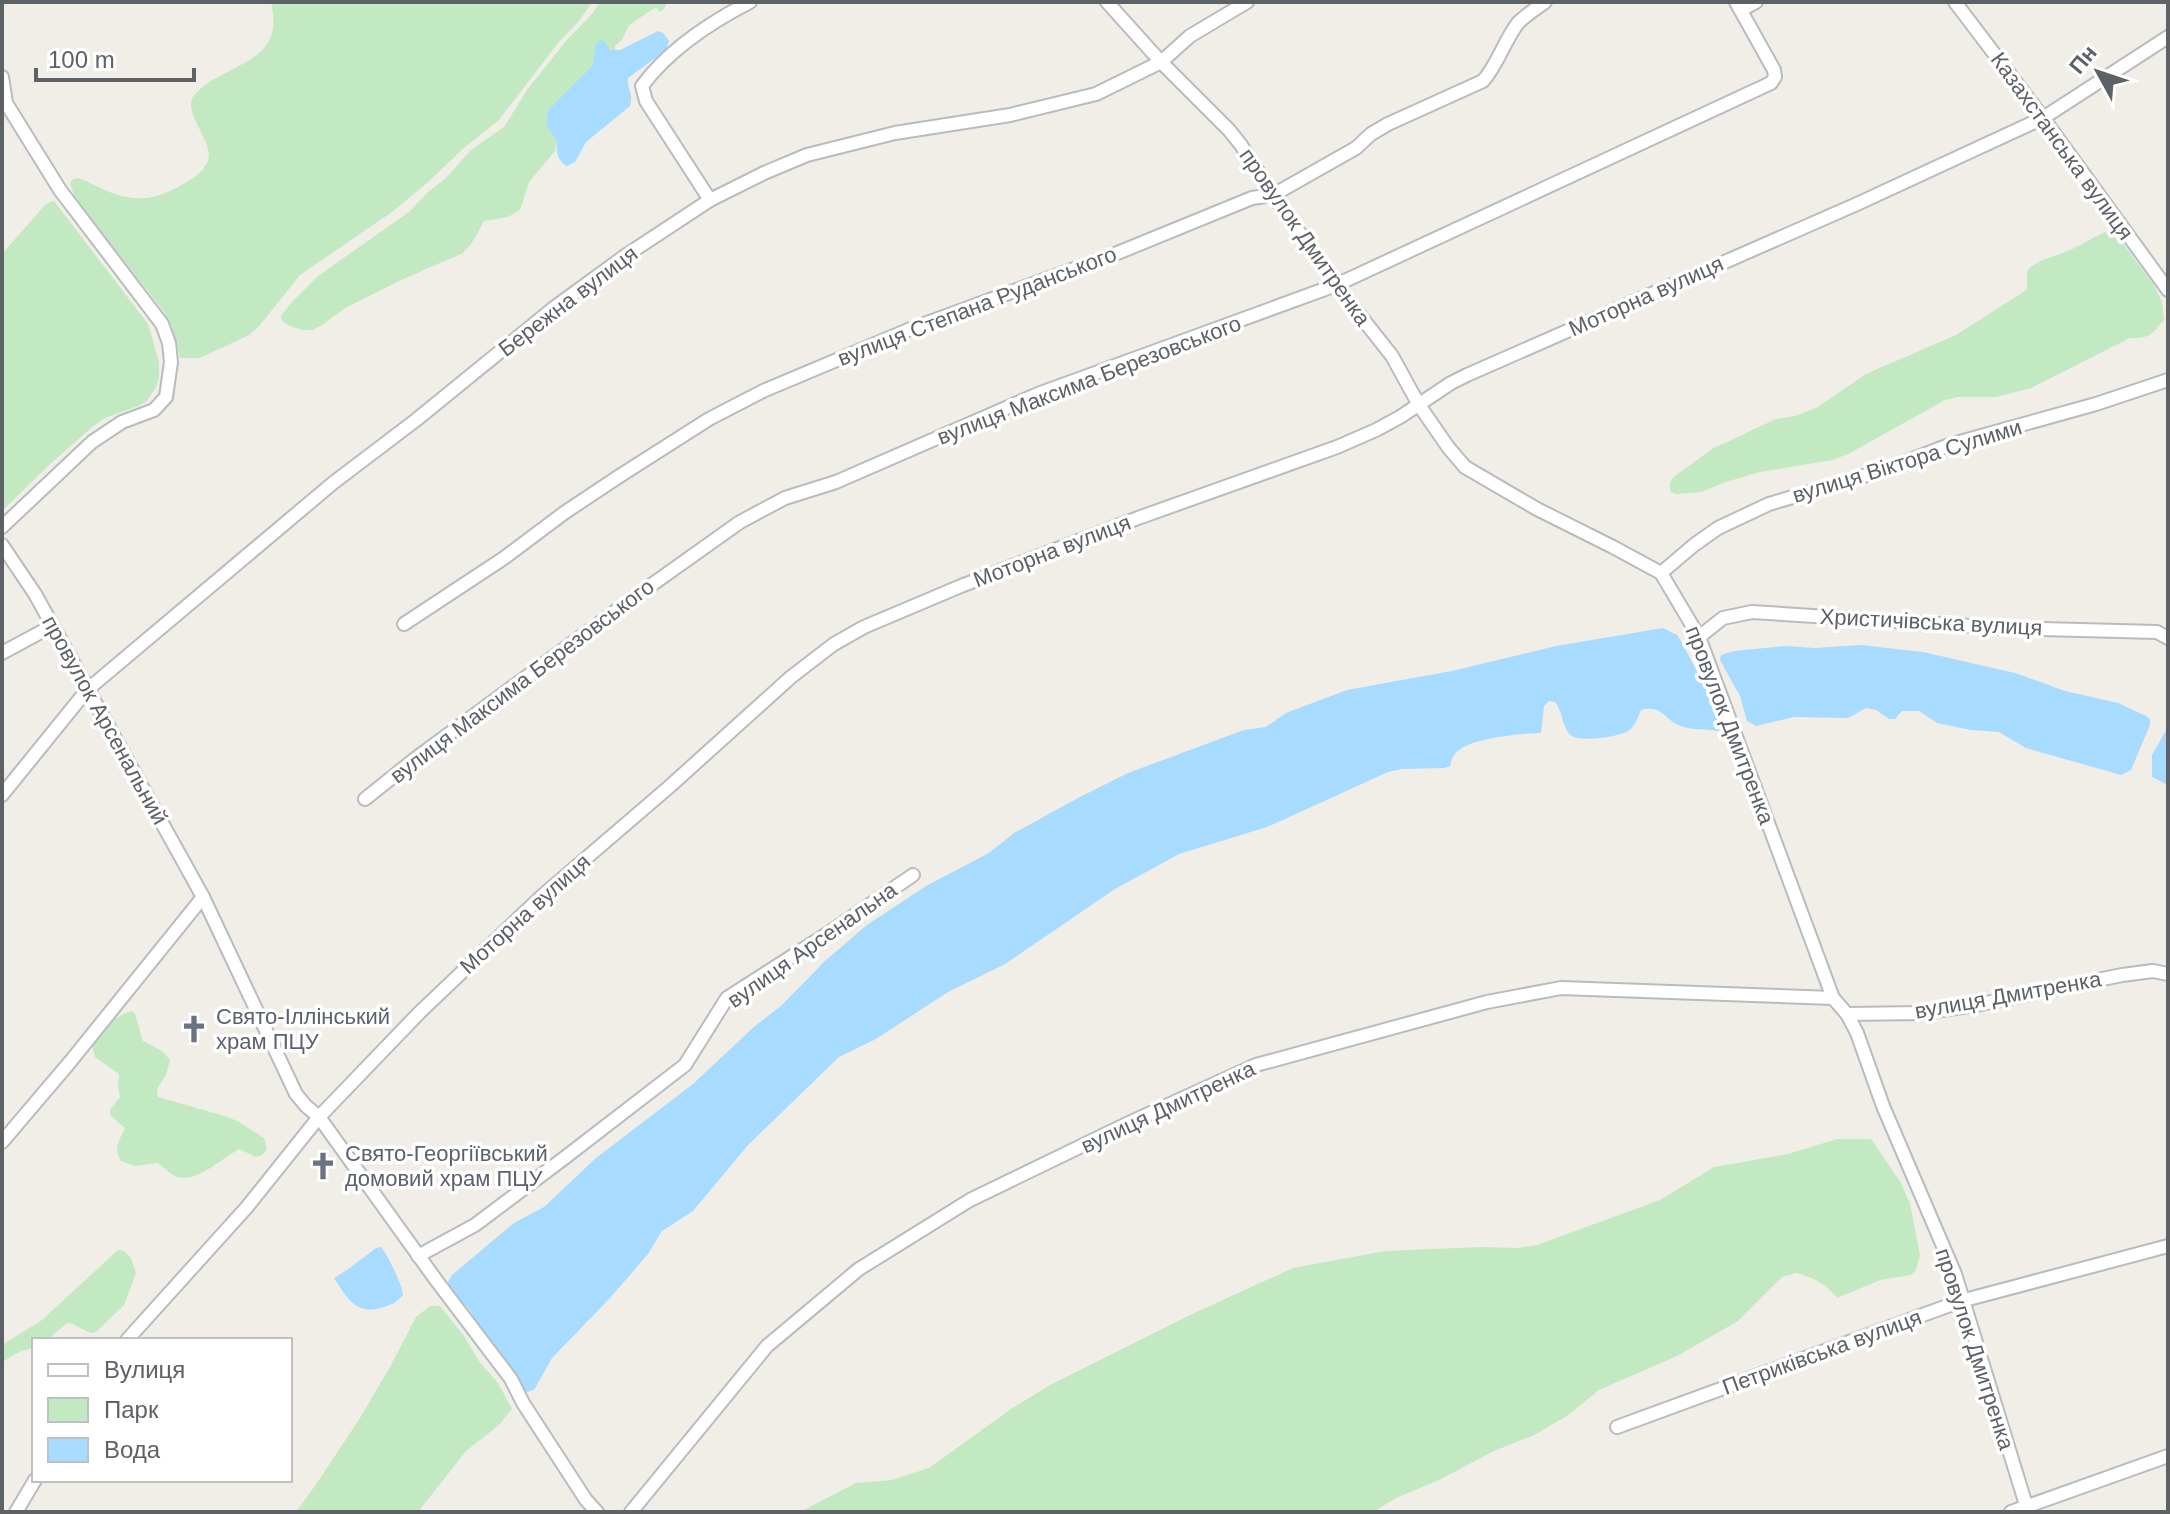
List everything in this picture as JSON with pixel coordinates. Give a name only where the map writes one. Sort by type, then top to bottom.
[{"type":"street","points":[[710,200],[646,101],[642,86],[651,74],[689,41],[750,2]]},
{"type":"street","name":"провулок Дмитренка","points":[[1107,2],[1241,145],[1336,285],[1392,356],[1419,405],[1465,467],[1537,509],[1661,573],[1699,637],[1833,998],[1847,1014],[1857,1033],[1883,1106],[1955,1274],[2026,1505]]},
{"type":"street","name":"Бережна вулиця","points":[[2,795],[87,690],[333,483],[555,307],[710,200],[807,155],[895,133],[1010,115],[1096,94],[1161,62],[1190,36],[1247,2]]},
{"type":"street","name":"вулиця Степана Руданського","points":[[404,624],[618,477],[709,419],[763,391],[908,330],[1115,254],[1252,198],[1273,195],[1356,148],[1388,124],[1483,81],[1520,21],[1545,2]]},
{"type":"street","name":"вулиця Максима Березовського","points":[[365,799],[643,591],[740,522],[785,498],[836,482],[1038,394],[1336,285],[1771,83],[1775,77],[1774,70],[1738,6],[1756,2]]},
{"type":"street","name":"Казахстанська вулиця","points":[[1955,2],[2168,290]]},
{"type":"street","name":"Моторна вулиця","points":[[129,1338],[237,1218],[319,1117],[420,1012],[542,896],[791,677],[834,644],[864,627],[975,580],[1376,430],[1467,375],[1857,204],[2043,118],[2168,37]]},
{"type":"street","points":[[2,77],[4,104],[60,190],[162,324],[169,343],[171,362],[166,397],[154,410],[122,422],[92,442],[2,527]]},
{"type":"street","name":"вулиця Віктора Сулими","points":[[1661,573],[1718,528],[1769,504],[1887,469],[1949,445],[2096,404],[2168,380]]},
{"type":"street","name":"провулок Арсенальний","points":[[2,545],[35,594],[203,897],[296,1094],[319,1117],[511,1379],[523,1403],[597,1512]]},
{"type":"street","name":"Христичівська вулиця","points":[[1699,637],[1723,618],[1752,612],[2001,628],[2157,632],[2168,638]]},
{"type":"street","points":[[2,653],[52,626]]},
{"type":"street","name":"вулиця Арсенальна","points":[[418,1256],[475,1225],[685,1065],[727,998],[913,875]]},
{"type":"street","points":[[2,1142],[203,897]]},
{"type":"street","name":"вулиця Дмитренка","points":[[1847,1014],[1922,1013],[2122,975],[2153,971],[2168,974]]},
{"type":"street","name":"вулиця Дмитренка","points":[[631,1512],[767,1346],[859,1269],[970,1200],[1256,1065],[1487,1002],[1561,988],[1833,998]]},
{"type":"street","name":"Петриківська вулиця","points":[[1617,1427],[1961,1301],[2168,1246]]},
{"type":"street","points":[[2011,1512],[2168,1456]]},
{"type":"street","points":[[16,1512],[34,1482]]},
{"type":"green space","points":[[271,2],[592,2],[499,120],[427,183],[392,212],[300,275],[249,335],[200,358],[180,358],[172,327],[164,312],[83,208],[70,183],[78,178],[112,193],[142,198],[169,192],[198,174],[205,167],[209,154],[194,117],[193,97],[201,88],[259,53],[267,44],[273,25]]},
{"type":"green space","points":[[600,2],[667,2],[660,12],[657,8],[653,9],[629,25],[615,51],[595,46],[593,65],[548,110],[546,125],[557,141],[555,151],[529,182],[520,210],[508,217],[484,221],[463,253],[345,308],[313,330],[303,330],[282,321],[281,316],[291,303],[318,276],[409,212],[471,150],[504,127],[527,90]]},
{"type":"green space","points":[[54,201],[148,324],[159,362],[159,377],[147,401],[105,418],[91,428],[2,511],[2,254],[46,204]]},
{"type":"green space","points":[[2105,232],[2121,241],[2154,285],[2162,302],[2164,320],[2150,335],[2130,338],[2031,388],[1996,397],[1945,400],[1832,460],[1760,472],[1701,492],[1671,492],[1670,483],[1675,476],[1712,449],[1776,419],[1816,408],[1866,374],[1956,335],[2027,289],[2027,271],[2035,264]]},
{"type":"green space","points":[[132,1011],[143,1041],[162,1051],[170,1060],[166,1075],[157,1089],[158,1097],[239,1122],[264,1138],[267,1149],[262,1155],[256,1157],[239,1149],[207,1170],[181,1178],[157,1163],[135,1166],[121,1161],[117,1149],[125,1128],[110,1115],[110,1110],[120,1097],[119,1074],[95,1057],[92,1046],[109,1024]]},
{"type":"green space","points":[[1837,1139],[1871,1139],[1901,1183],[1910,1204],[1920,1255],[1916,1270],[1911,1275],[1880,1280],[1837,1298],[1826,1286],[1812,1278],[1797,1273],[1782,1277],[1738,1321],[1677,1356],[1599,1390],[1567,1416],[1532,1436],[1494,1451],[1373,1512],[800,1512],[856,1483],[892,1480],[929,1468],[1050,1385],[1293,1268],[1385,1251],[1537,1245],[1660,1200],[1714,1167],[1788,1154]]},
{"type":"green space","points":[[118,1250],[131,1258],[136,1273],[124,1305],[94,1333],[67,1323],[49,1338],[32,1338],[32,1348],[2,1362],[2,1345],[42,1320]]},
{"type":"green space","points":[[430,1306],[440,1306],[464,1336],[479,1361],[498,1383],[512,1409],[499,1425],[466,1451],[418,1512],[296,1512],[360,1418],[416,1317]]},
{"type":"water","points":[[658,31],[669,41],[666,50],[628,78],[630,106],[586,142],[575,162],[567,166],[564,164],[558,155],[557,141],[546,125],[548,110],[593,65],[597,42],[605,42],[610,50],[620,50]]},
{"type":"water","points":[[1663,628],[1677,635],[1681,641],[1722,719],[1723,726],[1718,731],[1681,726],[1659,711],[1648,709],[1641,710],[1628,731],[1600,738],[1577,738],[1566,729],[1555,702],[1549,701],[1544,706],[1541,733],[1508,735],[1470,744],[1455,754],[1450,766],[1444,768],[1388,772],[1267,827],[1179,854],[1115,889],[1005,964],[948,992],[876,1039],[839,1057],[748,1145],[693,1211],[662,1231],[648,1254],[610,1298],[552,1358],[534,1390],[527,1392],[483,1334],[469,1309],[449,1289],[448,1282],[452,1275],[514,1223],[544,1207],[596,1158],[693,1084],[867,925],[926,886],[989,853],[1014,833],[1078,798],[1128,773],[1244,730],[1266,727],[1286,713],[1347,690],[1452,671],[1556,646]]},
{"type":"water","points":[[1861,645],[1923,652],[2015,673],[2065,691],[2118,703],[2146,716],[2150,719],[2150,725],[2131,770],[2121,775],[2026,748],[1999,732],[1937,723],[1919,711],[1902,711],[1895,719],[1889,719],[1876,710],[1866,708],[1848,718],[1794,717],[1756,726],[1747,721],[1740,696],[1720,660],[1721,655],[1734,651],[1785,646]]},
{"type":"water","points":[[2168,727],[2168,785],[2152,777],[2152,755]]},
{"type":"water","points":[[381,1247],[403,1295],[387,1306],[364,1309],[352,1302],[334,1278]]},
{"type":"place","name":"Свято-Іллінський храм ПЦУ","points":[[194,1029]]},
{"type":"place","name":"Свято-Георгіївський домовий храм ПЦУ","points":[[323,1166]]}]
